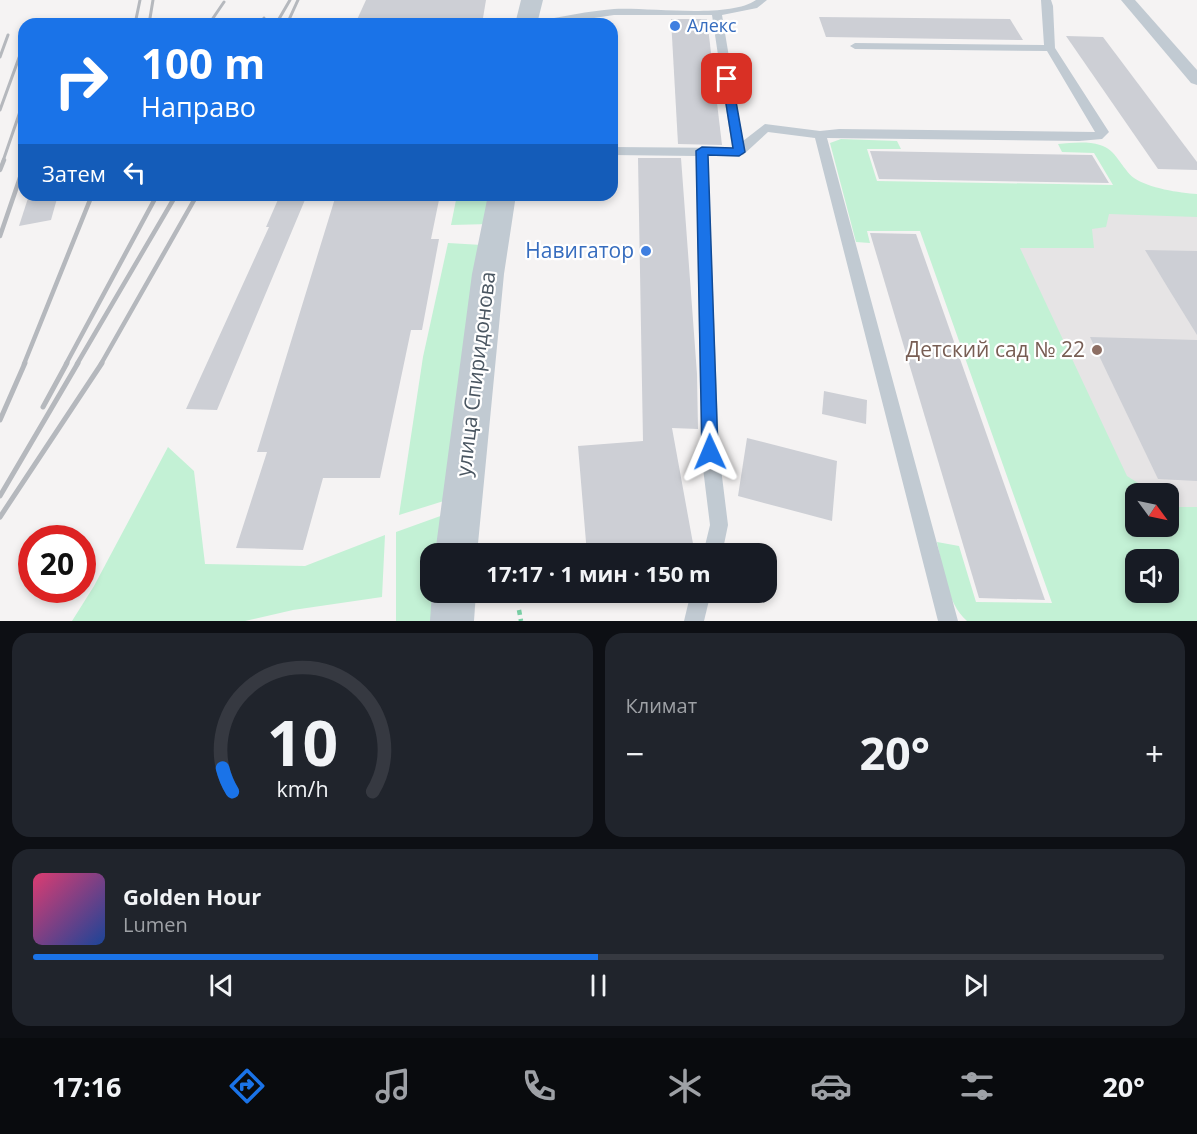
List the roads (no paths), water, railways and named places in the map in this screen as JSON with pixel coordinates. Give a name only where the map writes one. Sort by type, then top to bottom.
[{"type":"street","points":[[528,18],[532,0]]},
{"type":"street","points":[[1128,0],[1197,80]]},
{"type":"street","name":"улица Спиридонова","points":[[457,543],[488,274],[501,201]]},
{"type":"street","points":[[452,621],[453,603]]},
{"type":"lane","points":[[575,18],[614,12],[717,13],[753,8],[762,0]]},
{"type":"lane","points":[[618,152],[739,152],[765,128],[820,135],[1098,136],[1104,132],[1050,48],[1046,36],[1048,6],[1046,0]]},
{"type":"lane","points":[[717,13],[739,152]]},
{"type":"lane","points":[[855,46],[1050,48]]},
{"type":"lane","points":[[820,135],[948,621]]},
{"type":"lane","points":[[702,151],[710,452],[719,525],[715,543]]},
{"type":"lane","points":[[694,621],[698,603]]},
{"type":"railway","points":[[136,18],[140,0]]},
{"type":"railway","points":[[150,18],[153,0]]},
{"type":"railway","points":[[280,18],[290,0]]},
{"type":"railway","points":[[290,18],[298,0]]},
{"type":"railway","points":[[213,18],[224,2]]},
{"type":"railway","points":[[0,57],[8,35]]},
{"type":"railway","points":[[0,110],[18,60]]},
{"type":"railway","points":[[3,161],[18,117]]},
{"type":"railway","points":[[0,170],[4,160]]},
{"type":"railway","points":[[0,236],[18,184]]},
{"type":"railway","points":[[24,364],[90,201]]},
{"type":"railway","points":[[66,364],[154,201]]},
{"type":"railway","points":[[77,364],[172,201]]},
{"type":"railway","points":[[101,364],[194,201]]},
{"type":"railway","points":[[0,420],[25,363]]},
{"type":"railway","points":[[43,407],[67,363]]},
{"type":"railway","points":[[0,496],[78,363]]},
{"type":"railway","points":[[0,517],[102,363]]},
{"type":"place","name":"Алекс","points":[[675,26]]},
{"type":"place","name":"Навигатор","points":[[646,251]]},
{"type":"place","name":"Детский сад № 22","points":[[1097,350]]}]
